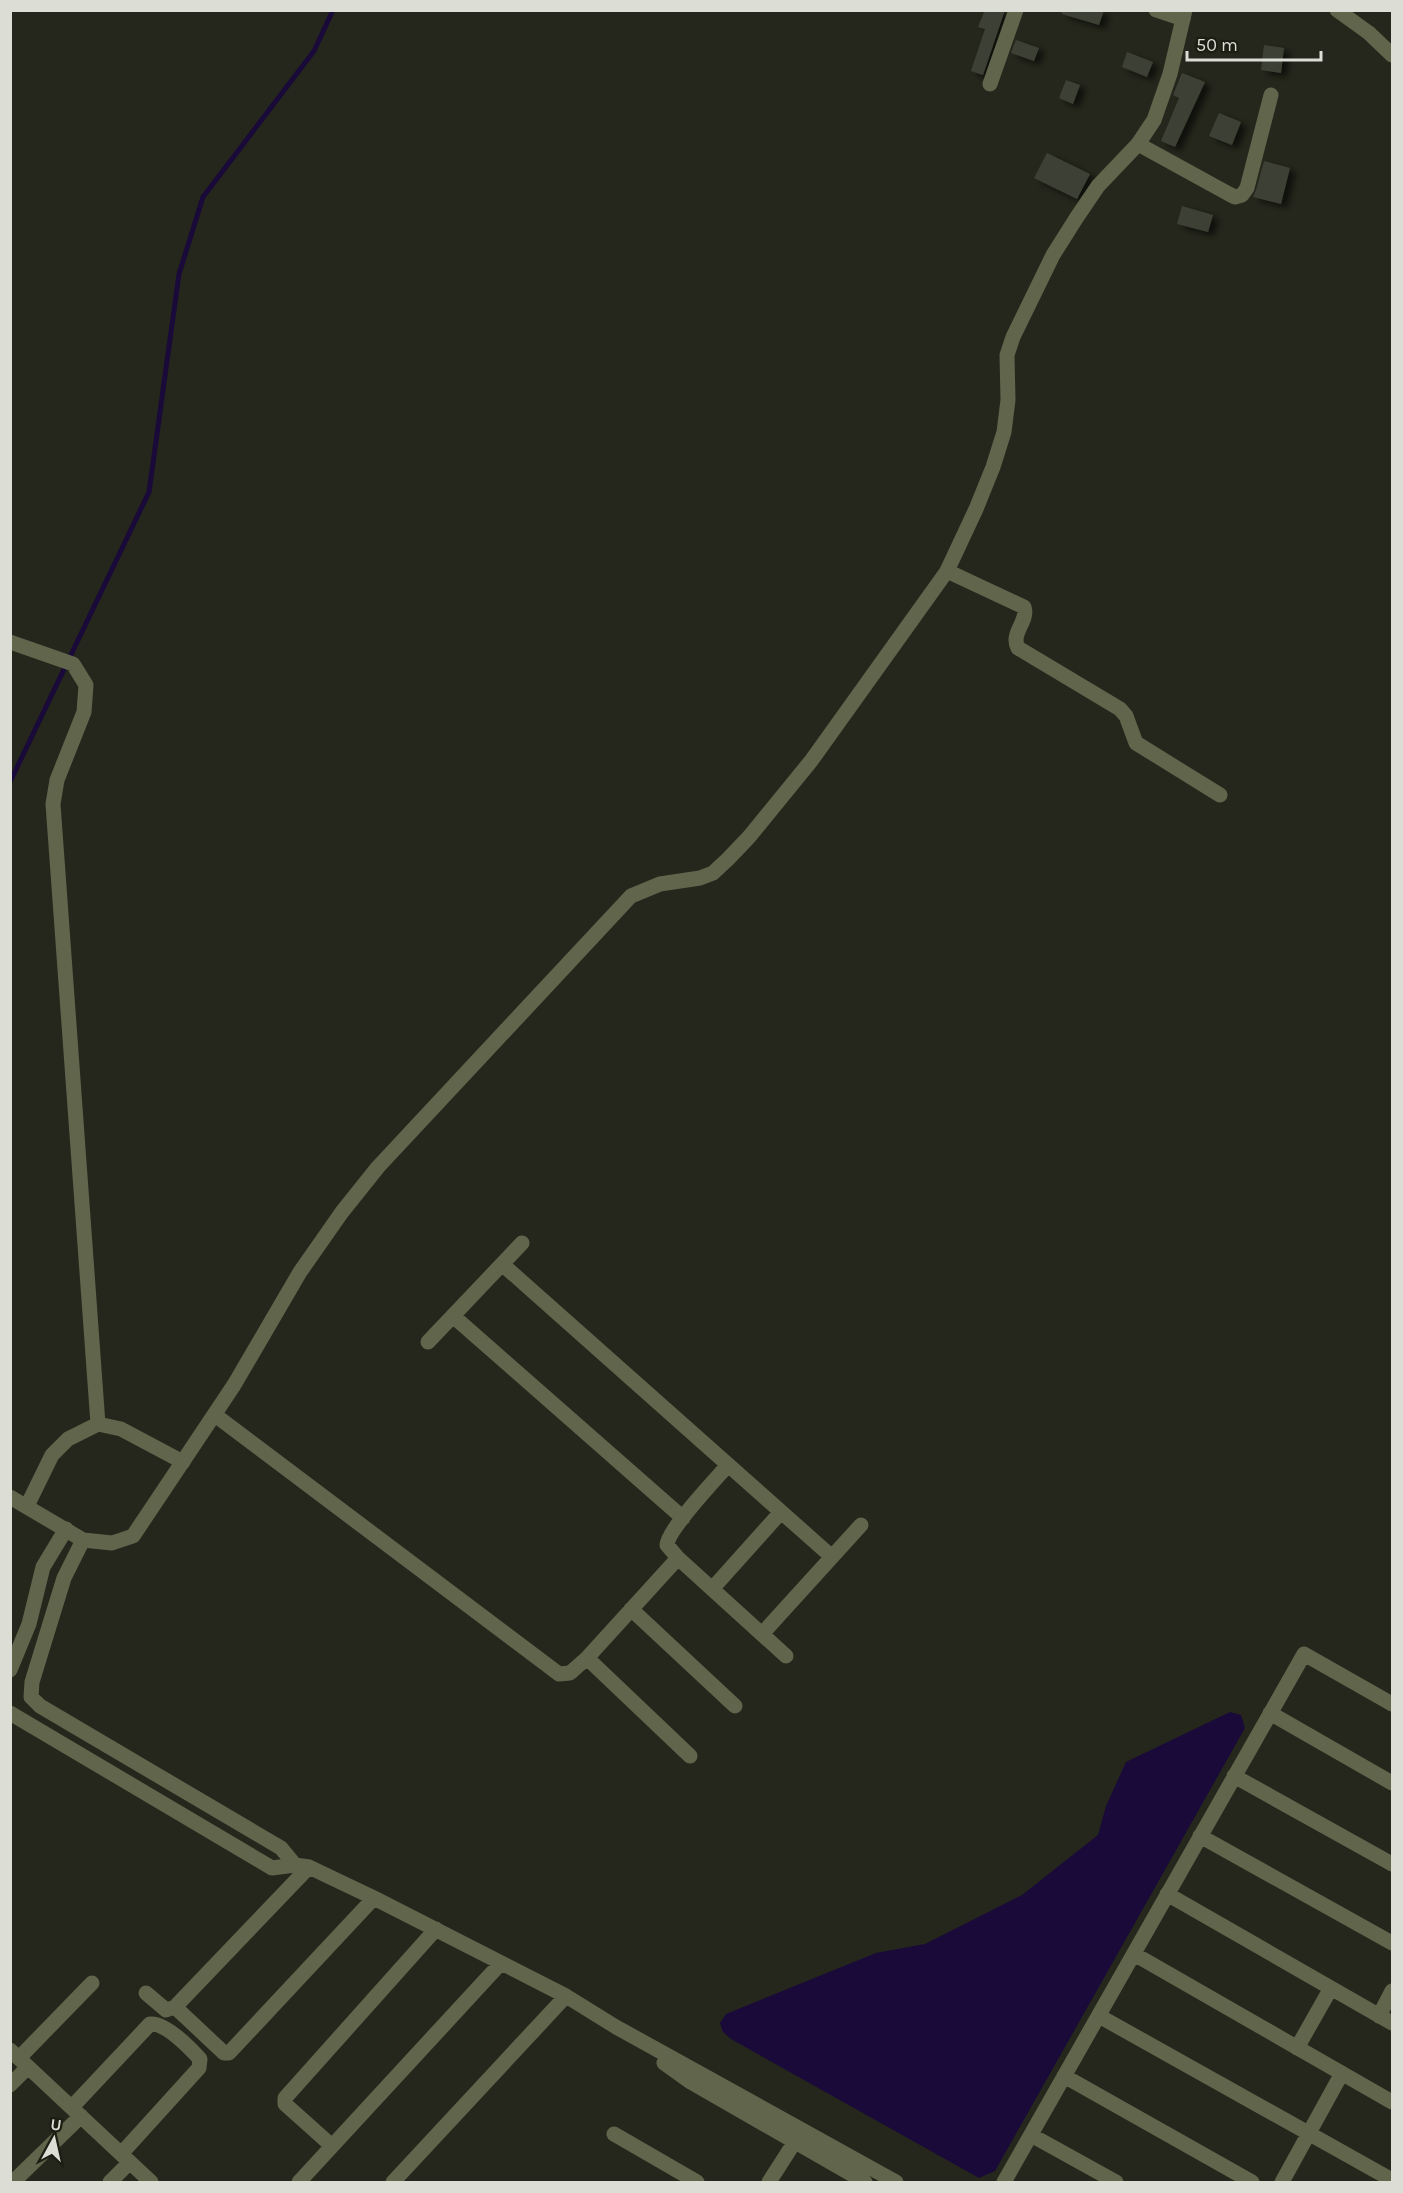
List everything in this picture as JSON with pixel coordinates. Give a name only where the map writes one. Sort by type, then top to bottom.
[{"type":"street","points":[[990,84],[1016,10]]},
{"type":"street","points":[[10,1497],[83,1540],[112,1543],[133,1536],[215,1415],[300,1272],[342,1212],[378,1167],[631,896],[660,884],[700,878],[713,873],[735,852],[811,761],[947,571],[976,509],[1004,432],[1007,417],[1007,355],[1027,304],[1053,255],[1098,186],[1138,144],[1154,120],[1184,15],[1156,10]]},
{"type":"street","points":[[1337,10],[1369,33],[1392,55]]},
{"type":"street","points":[[1138,144],[1233,196],[1242,195],[1247,188],[1271,95]]},
{"type":"street","points":[[947,571],[1024,607],[1025,614],[1015,639],[1018,648],[1119,709],[1126,716],[1136,743],[1220,795]]},
{"type":"street","points":[[10,642],[73,664],[86,685],[84,712],[57,780],[53,804],[98,1424]]},
{"type":"street","points":[[429,1342],[522,1243]]},
{"type":"street","points":[[502,1264],[832,1557]]},
{"type":"street","points":[[453,1316],[683,1518]]},
{"type":"street","points":[[215,1415],[557,1674],[570,1673],[586,1658],[678,1558]]},
{"type":"street","points":[[27,1506],[52,1455],[68,1439],[98,1424],[122,1429],[183,1462]]},
{"type":"street","points":[[728,1465],[683,1518],[667,1545],[678,1558],[786,1656]]},
{"type":"street","points":[[712,1588],[781,1512]]},
{"type":"street","points":[[762,1634],[861,1525]]},
{"type":"street","points":[[10,1671],[29,1624],[43,1567],[66,1529]]},
{"type":"street","points":[[83,1540],[64,1578],[32,1682],[31,1697],[40,1706],[281,1848],[302,1866],[374,1898],[566,1996],[616,2027],[896,2182]]},
{"type":"street","points":[[632,1609],[735,1706]]},
{"type":"street","points":[[1004,2182],[1304,1654],[1392,1704]]},
{"type":"street","points":[[586,1658],[690,1756]]},
{"type":"street","points":[[10,1713],[272,1868],[302,1866]]},
{"type":"street","points":[[1270,1713],[1392,1783]]},
{"type":"street","points":[[1234,1776],[1392,1864]]},
{"type":"street","points":[[1200,1836],[1392,1943]]},
{"type":"street","points":[[146,1993],[166,2010],[175,2007],[302,1866]]},
{"type":"street","points":[[1167,1894],[1386,2020],[1392,1991]]},
{"type":"street","points":[[175,2007],[224,2053],[229,2053],[374,1898]]},
{"type":"street","points":[[332,2146],[285,2104],[285,2098],[436,1929]]},
{"type":"street","points":[[1134,1954],[1392,2101]]},
{"type":"street","points":[[299,2182],[501,1962]]},
{"type":"street","points":[[10,2085],[19,2058],[92,1983]]},
{"type":"street","points":[[1298,2048],[1331,1988]]},
{"type":"street","points":[[393,2182],[566,1996]]},
{"type":"street","points":[[1099,2016],[1392,2180]]},
{"type":"street","points":[[14,2182],[77,2112],[150,2024],[156,2023],[165,2028],[200,2059],[199,2068],[126,2158],[110,2182]]},
{"type":"street","points":[[616,2027],[688,2081],[865,2182]]},
{"type":"street","points":[[19,2058],[151,2182]]},
{"type":"street","points":[[1282,2182],[1342,2073]]},
{"type":"street","points":[[1064,2076],[1252,2182]]},
{"type":"street","points":[[614,2134],[697,2182]]},
{"type":"street","points":[[1031,2135],[1116,2182]]},
{"type":"street","points":[[769,2182],[794,2143]]},
{"type":"shaded area","points":[[1230,1712],[1241,1715],[1245,1728],[995,2171],[979,2178],[731,2039],[723,2032],[720,2023],[726,2014],[876,1953],[925,1944],[1022,1895],[1098,1835],[1106,1806],[1126,1762]]},
{"type":"building","points":[[985,10],[1005,10],[983,75],[971,71],[985,29],[978,27]]},
{"type":"building","points":[[1062,10],[1104,10],[1099,25],[1062,14]]},
{"type":"building","points":[[1016,40],[1039,48],[1034,61],[1011,53]]},
{"type":"building","points":[[1264,45],[1284,48],[1281,73],[1261,70]]},
{"type":"building","points":[[1127,52],[1153,62],[1147,77],[1122,67]]},
{"type":"building","points":[[1182,73],[1205,82],[1175,147],[1161,141],[1179,98],[1173,95]]},
{"type":"building","points":[[1066,80],[1080,85],[1073,104],[1059,98]]},
{"type":"building","points":[[1219,113],[1241,122],[1232,145],[1209,136]]},
{"type":"building","points":[[1047,153],[1090,174],[1077,199],[1034,178]]},
{"type":"building","points":[[1264,161],[1290,168],[1281,204],[1253,197]]},
{"type":"building","points":[[1182,206],[1213,215],[1208,232],[1177,224]]},
{"type":"waterway","points":[[10,782],[149,492],[179,274],[203,197],[314,51],[333,10]]}]
